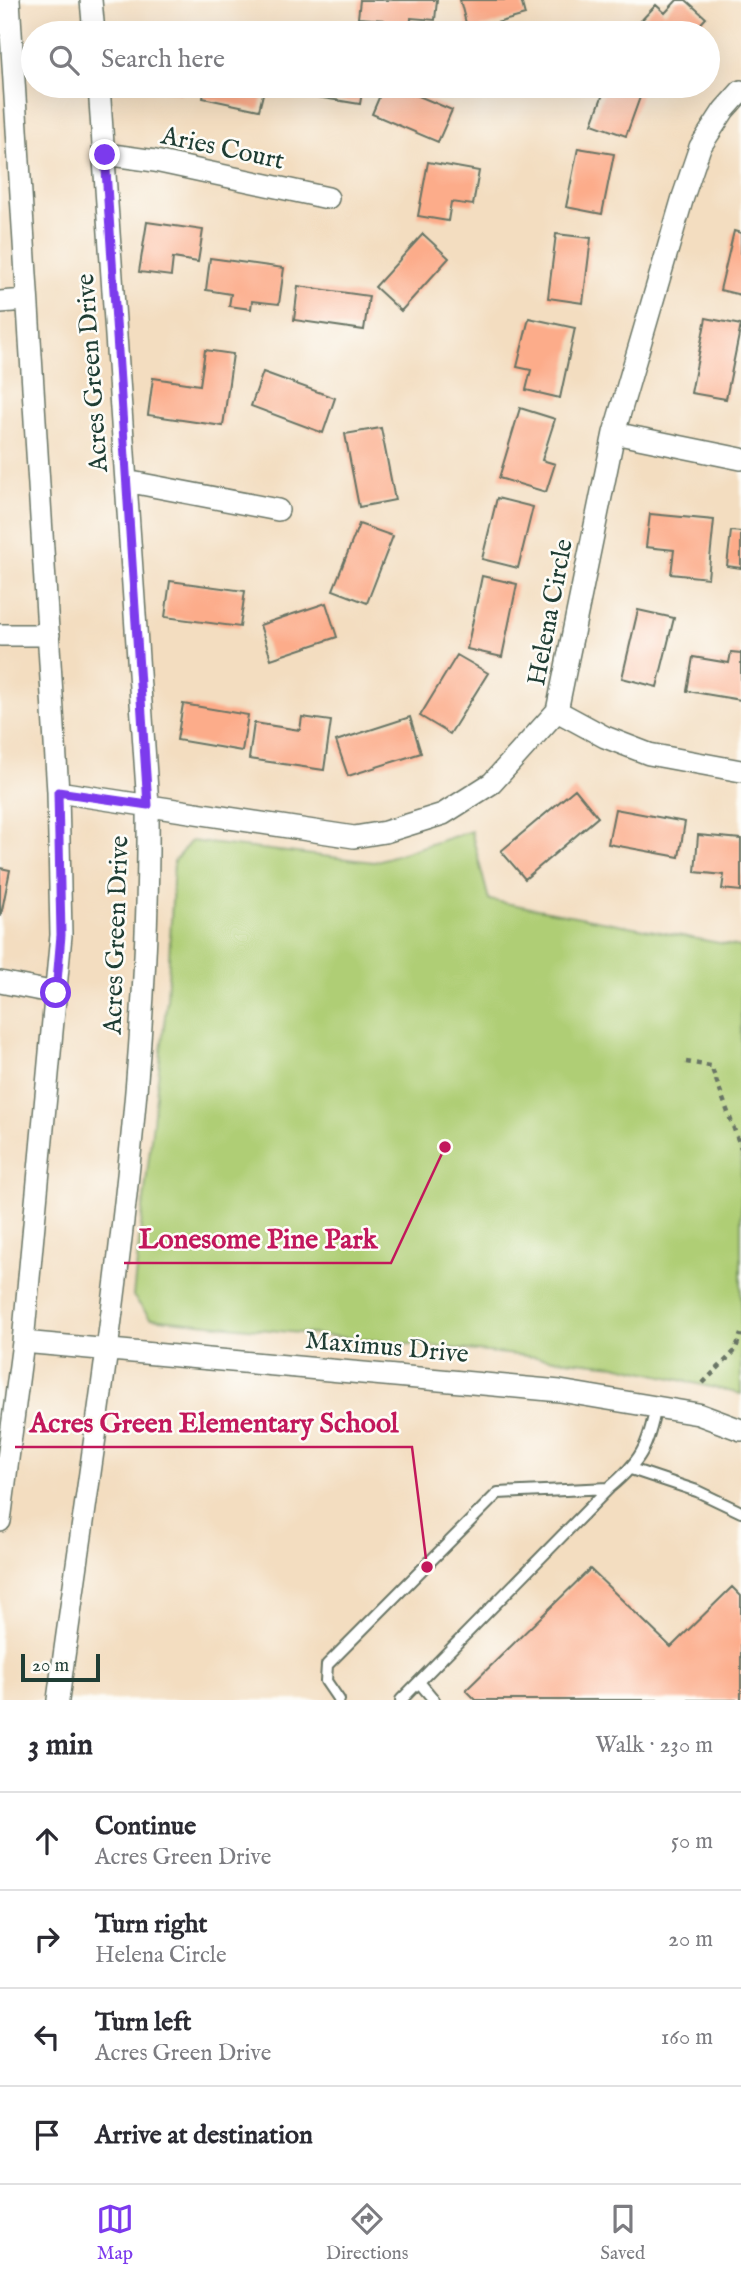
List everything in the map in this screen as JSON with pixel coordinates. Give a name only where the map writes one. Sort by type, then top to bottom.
[{"type":"street","name":"Acres Green Drive","points":[[0,1521],[23,1342],[61,935],[58,792],[50,635],[26,300],[9,0]]},
{"type":"street","points":[[91,0],[93,21]]},
{"type":"street","name":"Helena Circle","points":[[58,792],[323,834],[354,836],[385,832],[443,814],[492,783],[557,711],[614,433],[700,147],[724,110],[741,91]]},
{"type":"street","name":"Acres Green Drive","points":[[58,1700],[108,1348],[143,1002],[149,897],[148,805],[100,98]]},
{"type":"street","name":"Aries Court","points":[[105,155],[155,161],[328,198]]},
{"type":"street","points":[[0,302],[26,300]]},
{"type":"street","points":[[614,433],[741,459]]},
{"type":"street","points":[[126,481],[278,510]]},
{"type":"street","points":[[0,635],[50,635]]},
{"type":"street","points":[[557,711],[605,737],[649,754],[741,771]]},
{"type":"street","points":[[0,982],[56,993]]},
{"type":"street","name":"Maximus Drive","points":[[23,1342],[560,1391],[698,1414],[741,1430]]},
{"type":"lane","points":[[401,1700],[609,1488],[631,1469],[642,1456],[650,1437],[656,1406]]},
{"type":"lane","points":[[631,1469],[697,1490],[741,1512]]},
{"type":"lane","points":[[339,1700],[326,1681],[327,1665],[498,1493],[609,1488]]},
{"type":"lane","points":[[419,1682],[434,1700]]},
{"type":"path","points":[[686,1062],[711,1066],[741,1148]]},
{"type":"path","points":[[703,1383],[735,1351],[741,1334]]},
{"type":"green space","points":[[471,831],[489,900],[741,947],[741,1394],[615,1365],[150,1318],[133,1296],[167,999],[174,861],[191,841],[374,862]]},
{"type":"building","points":[[360,0],[437,0],[435,20],[411,18],[411,21],[384,21],[358,18]]},
{"type":"building","points":[[460,0],[521,0],[525,15],[504,21],[465,21]]},
{"type":"building","points":[[677,0],[686,0],[706,18],[703,21],[641,21],[656,5],[665,13]]},
{"type":"building","points":[[203,98],[262,98],[259,110]]},
{"type":"building","points":[[323,98],[361,98],[360,104]]},
{"type":"building","points":[[379,98],[424,98],[452,110],[438,142],[372,114]]},
{"type":"building","points":[[602,98],[640,98],[626,136],[592,124]]},
{"type":"building","points":[[578,148],[614,154],[602,214],[566,207]]},
{"type":"building","points":[[428,162],[479,171],[473,205],[451,202],[448,221],[418,216]]},
{"type":"building","points":[[147,222],[203,230],[198,262],[173,258],[171,276],[139,272]]},
{"type":"building","points":[[734,231],[741,233],[741,295],[720,290]]},
{"type":"building","points":[[423,234],[449,258],[401,311],[375,287]]},
{"type":"building","points":[[556,234],[591,238],[583,303],[548,298]]},
{"type":"building","points":[[210,258],[284,268],[279,304],[252,301],[251,309],[229,306],[231,294],[206,290]]},
{"type":"building","points":[[298,286],[369,296],[364,330],[294,320]]},
{"type":"building","points":[[529,318],[575,328],[560,398],[526,390],[531,370],[517,367]]},
{"type":"building","points":[[706,318],[741,325],[726,399],[691,393]]},
{"type":"building","points":[[205,350],[233,354],[223,426],[148,415],[153,378],[200,385]]},
{"type":"building","points":[[263,372],[335,398],[323,433],[251,406]]},
{"type":"building","points":[[520,408],[555,419],[542,460],[555,464],[546,492],[499,478]]},
{"type":"building","points":[[381,428],[395,500],[359,507],[345,434]]},
{"type":"building","points":[[497,498],[533,507],[518,568],[482,559]]},
{"type":"building","points":[[650,514],[714,520],[708,578],[671,574],[674,550],[646,547]]},
{"type":"building","points":[[359,524],[393,536],[367,603],[333,590]]},
{"type":"building","points":[[731,531],[741,532],[741,568],[727,566]]},
{"type":"building","points":[[482,576],[517,584],[502,657],[467,649]]},
{"type":"building","points":[[170,581],[245,591],[240,627],[165,617]]},
{"type":"building","points":[[326,603],[337,637],[271,659],[260,625]]},
{"type":"building","points":[[638,610],[674,618],[657,687],[622,678]]},
{"type":"building","points":[[731,652],[741,653],[741,700],[687,691],[693,657],[729,663]]},
{"type":"building","points":[[457,655],[488,673],[450,734],[420,716]]},
{"type":"building","points":[[183,704],[248,715],[242,751],[177,740]]},
{"type":"building","points":[[302,717],[331,721],[324,770],[249,759],[254,723],[300,730]]},
{"type":"building","points":[[410,717],[421,753],[348,776],[336,741]]},
{"type":"building","points":[[575,789],[598,817],[525,879],[501,851]]},
{"type":"building","points":[[615,809],[685,822],[679,857],[608,844]]},
{"type":"building","points":[[698,835],[741,839],[741,891],[722,889],[724,875],[695,872]]},
{"type":"building","points":[[0,868],[10,870],[1,915],[0,914]]},
{"type":"building","points":[[590,1569],[671,1647],[732,1587],[741,1596],[741,1700],[476,1700],[466,1690]]},
{"type":"place","name":"Lonesome Pine Park","points":[[445,1147]]},
{"type":"place","name":"Acres Green Elementary School","points":[[427,1567]]},
{"type":"route","points":[[56,993],[61,935],[58,792],[148,805],[105,155]]}]
